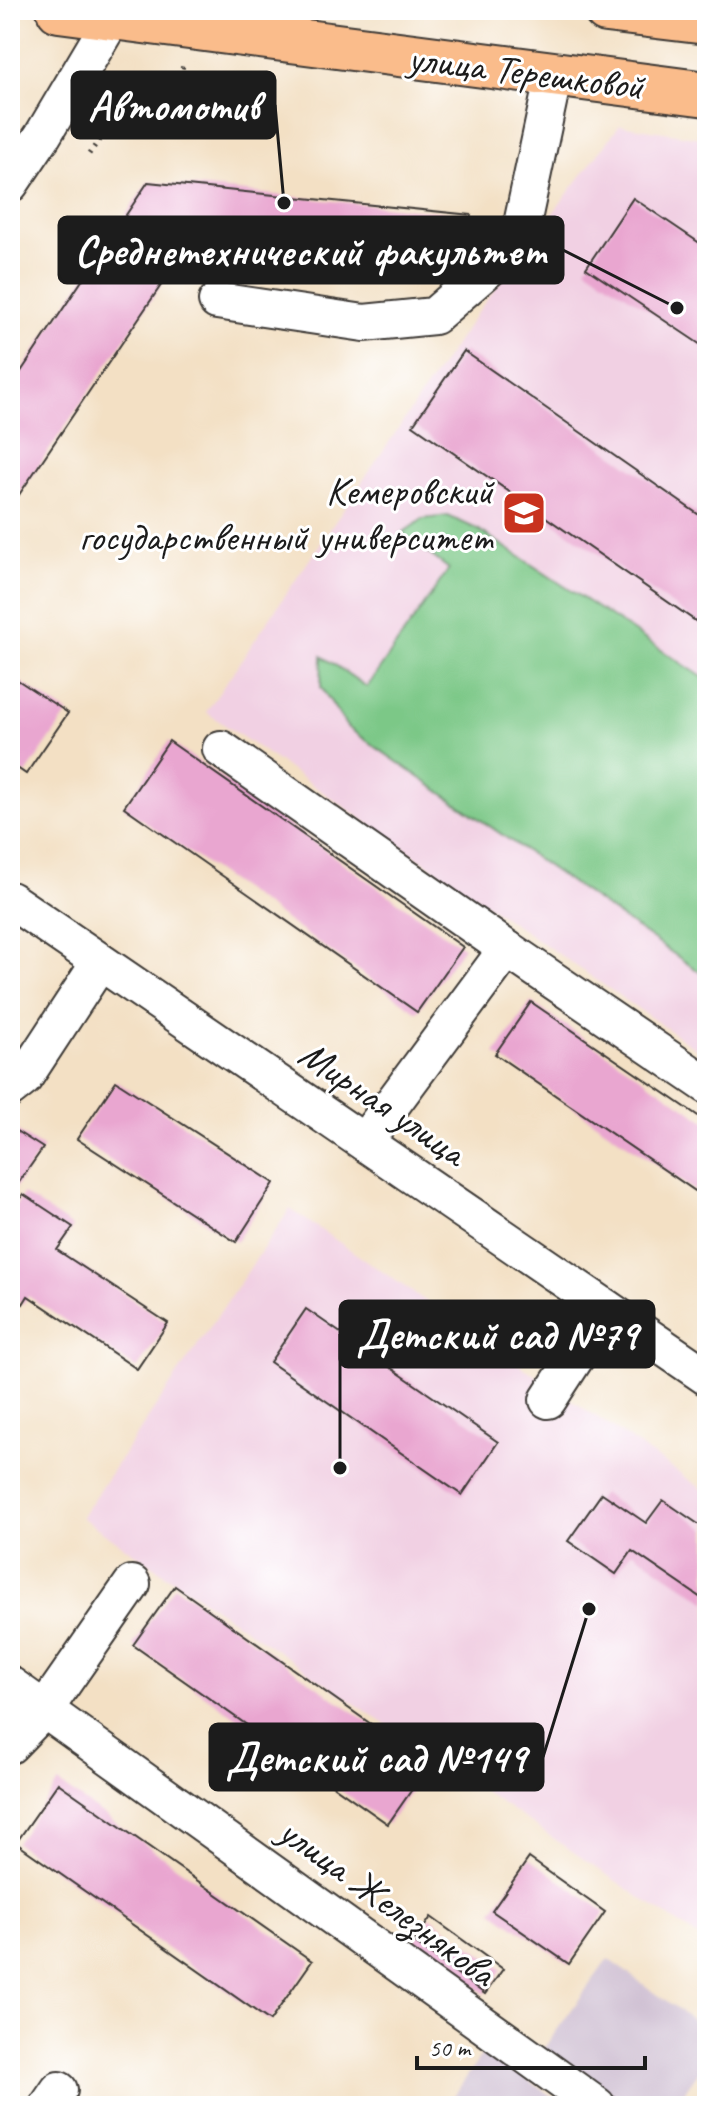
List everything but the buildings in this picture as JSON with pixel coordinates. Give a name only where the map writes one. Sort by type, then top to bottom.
[{"type":"main road","name":"улица Терешковой","points":[[59,10],[114,14],[707,94]]},
{"type":"main road","name":"улица Терешковой","points":[[606,10],[663,13],[707,22]]},
{"type":"street","points":[[10,184],[43,135],[114,14]]},
{"type":"street","points":[[217,301],[364,323],[434,316],[518,243],[554,74]]},
{"type":"street","points":[[221,749],[707,1085]]},
{"type":"street","name":"Мирная улица","points":[[10,900],[707,1377]]},
{"type":"street","points":[[364,1142],[507,949]]},
{"type":"street","points":[[10,1089],[24,1078],[100,962]]},
{"type":"street","points":[[548,1400],[607,1309]]},
{"type":"street","points":[[10,1745],[45,1709],[132,1584]]},
{"type":"street","name":"улица Железнякова","points":[[10,1685],[597,2106]]},
{"type":"path","points":[[89,154],[102,136],[132,124],[168,128],[183,65]]},
{"type":"shaded area","name":"Кемеровский государственный университет","points":[[620,125],[707,139],[707,1056],[206,712],[476,314]]},
{"type":"shaded area","points":[[290,1209],[707,1492],[707,1943],[81,1517]]},
{"type":"shaded area","points":[[608,1959],[707,2030],[707,2060],[674,2106],[620,2106],[542,2051]]},
{"type":"shaded area","points":[[485,2050],[566,2106],[447,2106]]},
{"type":"green space","points":[[448,516],[479,530],[707,680],[707,977],[347,727],[321,687],[322,656],[367,687],[449,569],[402,533],[423,519]]},
{"type":"place","name":"Автомотив","points":[[284,203]]},
{"type":"place","name":"Среднетехнический факультет","points":[[677,308]]},
{"type":"place","name":"Кемеровский государственный университет","points":[[524,513]]},
{"type":"place","name":"Детский сад №79","points":[[340,1468]]},
{"type":"place","name":"Детский сад №149","points":[[589,1609]]}]
